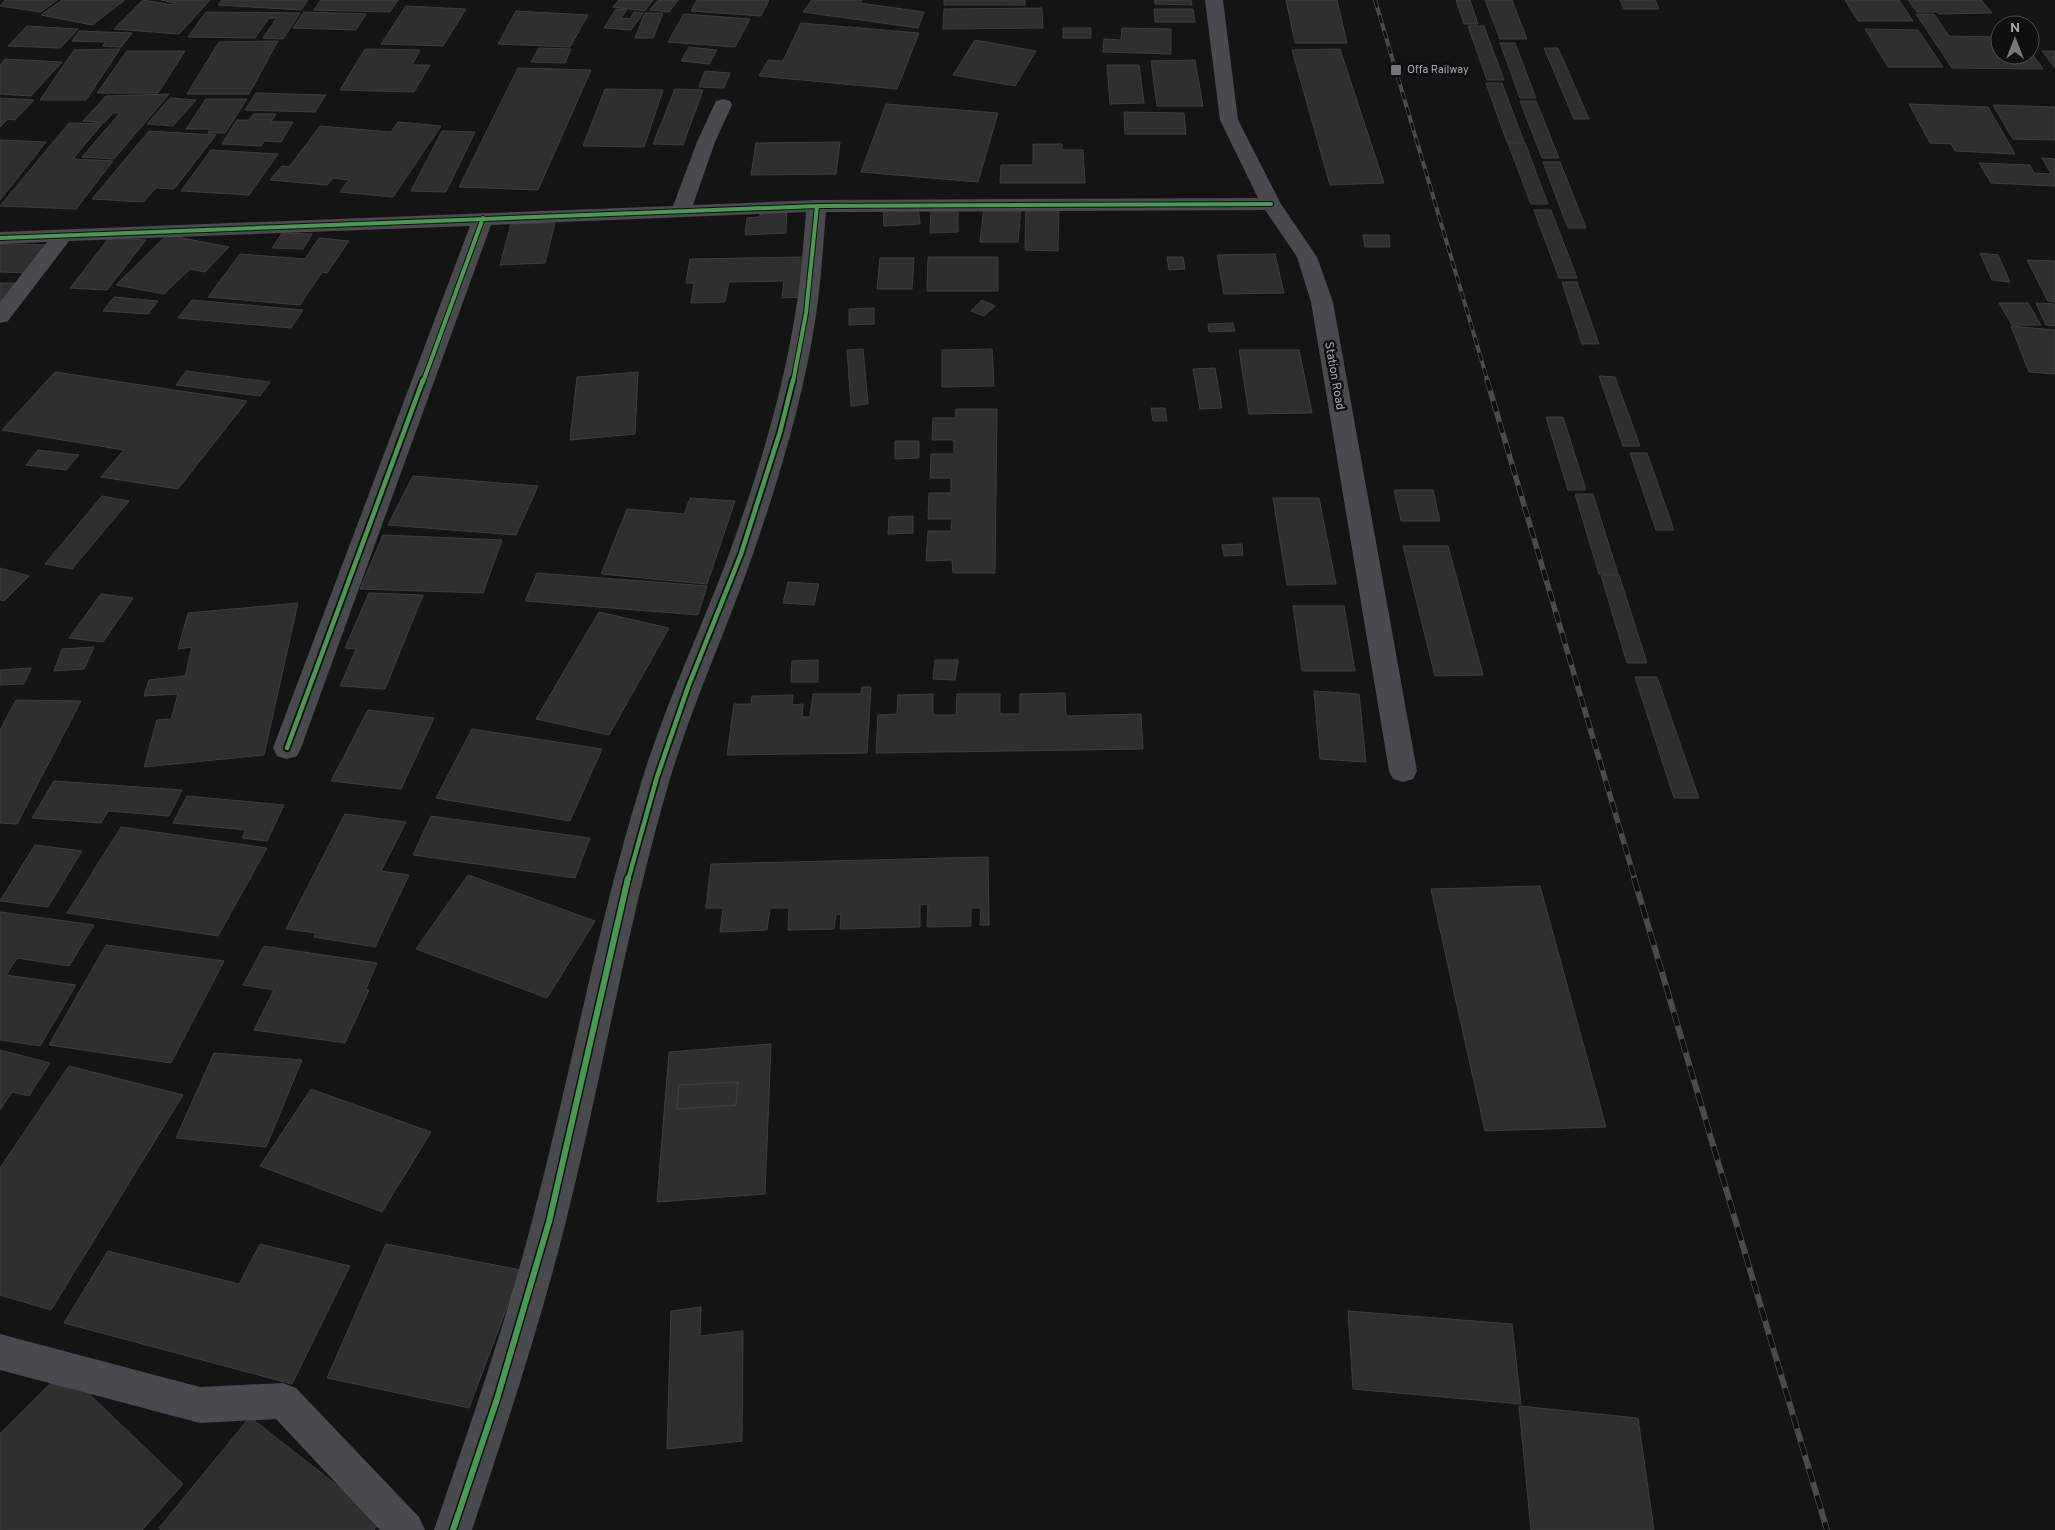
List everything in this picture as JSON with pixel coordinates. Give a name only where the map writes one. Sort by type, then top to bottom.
[{"type":"street","name":"Station Road","points":[[1214,0],[1229,120],[1270,204],[1307,257],[1322,302],[1403,771]]},
{"type":"street","points":[[680,211],[706,142],[723,105]]},
{"type":"street","points":[[0,238],[816,206],[1270,204]]},
{"type":"street","points":[[453,1530],[497,1398],[549,1222],[628,878],[657,777],[688,686],[741,554],[780,432],[795,372],[806,313],[816,206]]},
{"type":"street","points":[[287,748],[482,218]]},
{"type":"street","points":[[0,316],[64,236]]},
{"type":"street","points":[[0,1352],[200,1405],[283,1401],[406,1530]]},
{"type":"building","points":[[5,0],[57,0],[41,12],[0,6]]},
{"type":"building","points":[[62,0],[125,0],[92,25],[41,15]]},
{"type":"building","points":[[143,0],[173,5],[174,3],[161,0],[210,0],[179,34],[114,29]]},
{"type":"building","points":[[222,0],[308,0],[301,10],[218,5]]},
{"type":"building","points":[[321,0],[398,0],[390,12],[314,10]]},
{"type":"building","points":[[619,0],[653,0],[645,11],[613,7]]},
{"type":"building","points":[[658,0],[678,0],[669,12],[650,10]]},
{"type":"building","points":[[697,0],[769,0],[761,16],[691,11]]},
{"type":"building","points":[[812,0],[862,0],[860,3],[924,12],[918,28],[803,12]]},
{"type":"building","points":[[944,0],[1025,0],[1025,5],[944,5]]},
{"type":"building","points":[[1155,0],[1191,0],[1192,5],[1155,4]]},
{"type":"building","points":[[1286,0],[1337,0],[1347,43],[1295,43]]},
{"type":"building","points":[[1456,0],[1470,0],[1478,24],[1464,24]]},
{"type":"building","points":[[1485,0],[1512,0],[1527,39],[1500,39]]},
{"type":"building","points":[[1620,0],[1655,0],[1659,9],[1624,9]]},
{"type":"building","points":[[1845,0],[1899,0],[1913,21],[1858,21]]},
{"type":"building","points":[[1908,0],[1981,0],[1992,13],[1939,14],[1937,12],[1917,12]]},
{"type":"building","points":[[406,6],[466,9],[443,46],[381,44]]},
{"type":"building","points":[[1042,8],[1043,28],[943,29],[944,9]]},
{"type":"building","points":[[616,9],[627,10],[621,18],[630,19],[634,12],[643,13],[631,30],[604,28]]},
{"type":"building","points":[[1154,9],[1193,9],[1195,22],[1155,22]]},
{"type":"building","points":[[516,11],[588,15],[570,47],[498,44]]},
{"type":"building","points":[[206,12],[300,13],[283,39],[263,38],[277,18],[269,18],[255,38],[188,37]]},
{"type":"building","points":[[304,12],[366,14],[356,30],[293,28]]},
{"type":"building","points":[[645,13],[663,13],[653,38],[635,38]]},
{"type":"building","points":[[684,14],[750,19],[735,47],[668,42]]},
{"type":"building","points":[[1916,14],[1934,14],[1949,36],[1990,37],[1990,65],[2040,65],[2043,69],[1952,68]]},
{"type":"building","points":[[801,23],[919,33],[897,89],[759,76],[768,60],[783,61]]},
{"type":"building","points":[[27,26],[78,29],[60,48],[8,46]]},
{"type":"building","points":[[1468,26],[1484,26],[1504,80],[1487,80]]},
{"type":"building","points":[[1063,28],[1091,28],[1091,38],[1063,38]]},
{"type":"building","points":[[1122,28],[1171,29],[1171,54],[1103,52],[1104,39],[1121,40]]},
{"type":"building","points":[[1865,29],[1918,30],[1943,67],[1888,67]]},
{"type":"building","points":[[79,31],[132,33],[121,47],[102,46],[106,42],[72,41]]},
{"type":"building","points":[[975,40],[1036,51],[1015,86],[953,75]]},
{"type":"building","points":[[278,41],[249,94],[187,94],[219,42]]},
{"type":"building","points":[[1500,43],[1515,43],[1536,98],[1520,98]]},
{"type":"building","points":[[689,47],[717,50],[709,64],[681,61]]},
{"type":"building","points":[[539,48],[571,49],[565,63],[531,62]]},
{"type":"building","points":[[1544,48],[1558,48],[1589,119],[1574,119]]},
{"type":"building","points":[[120,49],[86,100],[40,100],[74,50]]},
{"type":"building","points":[[365,49],[420,50],[412,65],[430,65],[414,92],[340,90]]},
{"type":"building","points":[[1340,49],[1384,183],[1330,185],[1292,50]]},
{"type":"building","points":[[127,51],[185,51],[158,93],[97,93]]},
{"type":"building","points":[[2042,51],[2055,51],[2055,68]]},
{"type":"building","points":[[5,59],[62,62],[31,96],[0,94],[0,65]]},
{"type":"building","points":[[1195,60],[1203,106],[1157,106],[1151,61]]},
{"type":"building","points":[[1107,65],[1139,65],[1144,103],[1110,104]]},
{"type":"building","points":[[518,68],[591,70],[538,190],[459,187]]},
{"type":"building","points":[[705,71],[730,73],[724,88],[699,87]]},
{"type":"building","points":[[1486,83],[1502,83],[1524,142],[1507,142]]},
{"type":"building","points":[[605,89],[663,90],[644,147],[583,146]]},
{"type":"building","points":[[675,89],[703,90],[683,145],[653,144]]},
{"type":"building","points":[[256,93],[326,95],[315,112],[245,110]]},
{"type":"building","points":[[169,94],[114,159],[82,157],[120,113],[113,113],[104,123],[83,121],[106,96]]},
{"type":"building","points":[[0,98],[34,100],[15,120],[8,119],[0,127]]},
{"type":"building","points":[[170,98],[196,100],[173,126],[147,124]]},
{"type":"building","points":[[206,99],[247,99],[225,133],[208,133],[210,129],[186,129]]},
{"type":"building","points":[[1520,101],[1536,101],[1559,158],[1542,158]]},
{"type":"building","points":[[886,104],[998,113],[978,182],[861,172]]},
{"type":"building","points":[[1909,104],[1988,107],[2015,154],[1955,151],[1951,144],[1930,143]]},
{"type":"building","points":[[1993,105],[2055,107],[2055,140],[2013,139]]},
{"type":"building","points":[[1124,112],[1184,113],[1186,134],[1125,134]]},
{"type":"building","points":[[254,114],[276,114],[271,122],[293,122],[281,142],[264,141],[261,146],[222,144],[237,120],[249,120]]},
{"type":"building","points":[[398,122],[441,126],[393,197],[340,192],[349,180],[333,178],[327,185],[270,180],[282,166],[289,167],[320,126],[391,132]]},
{"type":"building","points":[[69,123],[102,124],[73,159],[113,161],[76,209],[0,206]]},
{"type":"building","points":[[149,131],[216,135],[174,189],[156,188],[143,202],[92,199]]},
{"type":"building","points":[[442,131],[475,132],[446,192],[411,191]]},
{"type":"building","points":[[0,140],[46,142],[0,200]]},
{"type":"building","points":[[840,142],[836,174],[751,175],[756,143]]},
{"type":"building","points":[[1508,143],[1525,143],[1548,204],[1531,204]]},
{"type":"building","points":[[1033,144],[1062,144],[1062,150],[1083,150],[1085,183],[1000,183],[1001,165],[1033,165]]},
{"type":"building","points":[[211,150],[278,154],[249,195],[181,191]]},
{"type":"building","points":[[2042,158],[2055,159],[2055,186],[1991,183],[1979,163],[2030,165],[2034,173],[2051,174]]},
{"type":"building","points":[[1543,162],[1560,162],[1586,228],[1568,228]]},
{"type":"building","points":[[918,206],[920,224],[884,226],[883,208]]},
{"type":"building","points":[[984,206],[1021,207],[1018,242],[980,242]]},
{"type":"building","points":[[1026,207],[1059,208],[1058,251],[1025,250]]},
{"type":"building","points":[[787,210],[786,233],[745,235],[747,218],[760,217],[760,211]]},
{"type":"building","points":[[931,210],[958,210],[958,232],[930,233]]},
{"type":"building","points":[[1534,210],[1551,210],[1577,278],[1559,278]]},
{"type":"building","points":[[555,223],[545,263],[500,265],[511,224]]},
{"type":"building","points":[[282,233],[312,234],[303,249],[272,248]]},
{"type":"building","points":[[167,235],[229,247],[205,272],[190,269],[164,294],[116,285]]},
{"type":"building","points":[[1363,235],[1389,235],[1390,247],[1365,247]]},
{"type":"building","points":[[109,238],[146,240],[107,290],[70,288]]},
{"type":"building","points":[[319,238],[349,241],[327,273],[322,272],[300,305],[208,297],[240,254],[305,259]]},
{"type":"building","points":[[0,244],[52,245],[32,273],[0,272]]},
{"type":"building","points":[[1980,253],[1998,255],[2010,282],[1992,280]]},
{"type":"building","points":[[1275,254],[1284,293],[1224,294],[1217,255]]},
{"type":"building","points":[[808,257],[804,297],[782,298],[784,281],[729,282],[725,302],[691,303],[694,283],[686,283],[690,259]]},
{"type":"building","points":[[928,257],[998,257],[998,291],[927,291]]},
{"type":"building","points":[[1167,257],[1183,257],[1185,269],[1169,270]]},
{"type":"building","points":[[880,258],[914,258],[912,289],[877,289]]},
{"type":"building","points":[[2027,260],[2055,261],[2055,302],[2048,301]]},
{"type":"building","points":[[1562,282],[1577,282],[1599,344],[1582,344]]},
{"type":"building","points":[[0,283],[15,283],[0,303]]},
{"type":"building","points":[[114,297],[158,301],[148,314],[103,311]]},
{"type":"building","points":[[192,300],[303,310],[291,328],[178,318]]},
{"type":"building","points":[[982,300],[995,306],[984,316],[971,311]]},
{"type":"building","points":[[1999,303],[2028,303],[2041,325],[2012,325]]},
{"type":"building","points":[[2036,303],[2055,304],[2055,326],[2046,325]]},
{"type":"building","points":[[874,308],[874,324],[849,325],[849,309]]},
{"type":"building","points":[[1233,323],[1235,331],[1209,332],[1208,324]]},
{"type":"building","points":[[2011,326],[2055,330],[2055,374],[2029,372]]},
{"type":"building","points":[[863,349],[868,404],[851,406],[847,350]]},
{"type":"building","points":[[992,349],[994,386],[942,387],[942,350]]},
{"type":"building","points":[[1239,350],[1299,350],[1312,413],[1249,414]]},
{"type":"building","points":[[1215,368],[1222,408],[1200,409],[1193,369]]},
{"type":"building","points":[[186,371],[270,382],[260,396],[176,385]]},
{"type":"building","points":[[55,372],[247,401],[178,489],[101,477],[124,450],[2,430]]},
{"type":"building","points":[[638,372],[635,434],[570,440],[577,377]]},
{"type":"building","points":[[1599,376],[1615,377],[1640,446],[1623,446]]},
{"type":"building","points":[[1151,408],[1165,408],[1167,421],[1153,421]]},
{"type":"building","points":[[956,409],[997,409],[995,573],[953,573],[952,560],[926,561],[928,531],[951,531],[952,519],[928,519],[929,493],[951,493],[951,478],[930,478],[931,454],[954,454],[954,440],[932,440],[933,418],[956,418]]},
{"type":"building","points":[[1546,417],[1563,417],[1586,490],[1568,490]]},
{"type":"building","points":[[895,441],[919,441],[919,458],[895,459]]},
{"type":"building","points":[[38,450],[79,455],[66,470],[26,465]]},
{"type":"building","points":[[1630,453],[1647,453],[1674,530],[1656,530]]},
{"type":"building","points":[[413,476],[538,486],[516,535],[388,525]]},
{"type":"building","points":[[1394,490],[1433,490],[1440,521],[1401,521]]},
{"type":"building","points":[[1575,494],[1593,494],[1618,574],[1599,574]]},
{"type":"building","points":[[102,496],[129,501],[72,569],[45,564]]},
{"type":"building","points":[[690,498],[735,501],[707,584],[601,574],[627,509],[684,514]]},
{"type":"building","points":[[1273,498],[1319,498],[1336,584],[1287,585]]},
{"type":"building","points":[[913,516],[913,533],[888,534],[889,517]]},
{"type":"building","points":[[383,535],[502,540],[483,593],[360,589]]},
{"type":"building","points":[[1242,544],[1243,555],[1224,556],[1222,545]]},
{"type":"building","points":[[1403,546],[1448,546],[1483,675],[1435,676]]},
{"type":"building","points":[[0,568],[29,576],[4,601],[0,600]]},
{"type":"building","points":[[537,573],[707,586],[698,615],[525,601]]},
{"type":"building","points":[[1601,575],[1619,575],[1647,663],[1627,663]]},
{"type":"building","points":[[788,582],[819,584],[814,605],[783,603]]},
{"type":"building","points":[[369,593],[423,595],[385,689],[340,686],[356,649],[345,648]]},
{"type":"building","points":[[101,594],[133,598],[103,642],[69,638]]},
{"type":"building","points":[[298,603],[264,755],[144,767],[157,720],[171,719],[178,694],[144,696],[149,680],[185,676],[192,647],[178,649],[188,613]]},
{"type":"building","points":[[1293,606],[1344,606],[1355,671],[1302,671]]},
{"type":"building","points":[[599,612],[669,628],[609,735],[536,719]]},
{"type":"building","points":[[94,647],[84,669],[54,671],[62,649]]},
{"type":"building","points":[[818,660],[818,682],[791,682],[792,661]]},
{"type":"building","points":[[935,660],[958,660],[955,680],[933,679]]},
{"type":"building","points":[[31,668],[24,684],[0,685],[0,670]]},
{"type":"building","points":[[1635,677],[1657,677],[1699,798],[1674,798]]},
{"type":"building","points":[[862,687],[871,687],[867,753],[727,755],[734,704],[751,704],[752,696],[793,695],[792,705],[803,704],[802,717],[810,717],[813,694],[861,694]]},
{"type":"building","points":[[1314,691],[1359,694],[1366,762],[1320,759]]},
{"type":"building","points":[[1065,693],[1066,716],[1141,714],[1143,749],[876,753],[878,715],[897,714],[898,695],[933,694],[933,715],[956,715],[957,694],[1000,694],[1000,714],[1020,714],[1020,694]]},
{"type":"building","points":[[16,700],[81,701],[17,824],[0,823],[0,730]]},
{"type":"building","points":[[368,710],[434,718],[401,789],[331,781]]},
{"type":"building","points":[[472,729],[602,749],[570,821],[436,798]]},
{"type":"building","points":[[54,781],[182,790],[169,816],[108,811],[101,823],[32,818]]},
{"type":"building","points":[[187,796],[284,805],[267,841],[242,838],[246,830],[173,823]]},
{"type":"building","points":[[345,814],[406,822],[381,871],[409,875],[375,947],[314,937],[316,933],[286,929]]},
{"type":"building","points":[[431,816],[590,838],[575,878],[413,855]]},
{"type":"building","points":[[121,827],[267,848],[218,936],[67,913]]},
{"type":"building","points":[[35,845],[82,851],[48,907],[0,901]]},
{"type":"building","points":[[988,857],[989,925],[980,925],[981,908],[971,908],[971,926],[927,927],[928,904],[920,905],[920,927],[840,929],[841,914],[836,915],[834,929],[788,930],[789,908],[770,908],[767,930],[720,932],[723,908],[706,908],[711,864]]},
{"type":"building","points":[[468,875],[595,921],[547,998],[416,949]]},
{"type":"building","points":[[1540,886],[1606,1127],[1485,1131],[1431,889]]},
{"type":"building","points":[[0,912],[94,925],[69,966],[17,958],[6,975],[76,985],[40,1046],[0,1040]]},
{"type":"building","points":[[106,945],[224,961],[171,1063],[49,1045]]},
{"type":"building","points":[[264,946],[377,963],[366,989],[369,990],[345,1043],[254,1030],[274,990],[243,985]]},
{"type":"building","points":[[771,1044],[765,1194],[657,1202],[669,1052]],"holes":[[[738,1082],[736,1105],[677,1109],[679,1085]]]},
{"type":"building","points":[[0,1050],[50,1063],[29,1096],[12,1092],[0,1110]]},
{"type":"building","points":[[214,1053],[302,1060],[266,1147],[176,1138]]},
{"type":"building","points":[[69,1066],[183,1095],[51,1310],[0,1295],[0,1168]]},
{"type":"building","points":[[738,1082],[736,1105],[677,1109],[679,1085]]},
{"type":"building","points":[[311,1089],[431,1132],[382,1212],[260,1166]]},
{"type":"building","points":[[260,1244],[350,1266],[292,1384],[64,1323],[108,1251],[239,1284]]},
{"type":"building","points":[[386,1244],[521,1270],[469,1408],[327,1378]]},
{"type":"building","points":[[701,1307],[700,1336],[743,1331],[742,1441],[667,1449],[671,1311]]},
{"type":"building","points":[[1348,1311],[1512,1324],[1521,1404],[1353,1389]]},
{"type":"building","points":[[64,1370],[183,1484],[142,1530],[0,1530],[0,1434]]},
{"type":"building","points":[[1519,1406],[1638,1418],[1654,1530],[1531,1530]]},
{"type":"building","points":[[250,1417],[381,1520],[374,1530],[161,1530],[159,1528]]},
{"type":"railway","points":[[1375,0],[1488,382]]},
{"type":"railway","points":[[1487,380],[1635,880]]},
{"type":"railway","points":[[1634,878],[1827,1530]]},
{"type":"cycle path","points":[[0,238],[817,206],[1271,204]]},
{"type":"cycle path","points":[[453,1530],[497,1399],[549,1222],[628,878],[657,777],[688,687],[741,554],[780,432],[795,372],[806,313],[817,206]]},
{"type":"cycle path","points":[[287,748],[483,218]]},
{"type":"place","name":"Offa Railway","points":[[1396,70]]}]
